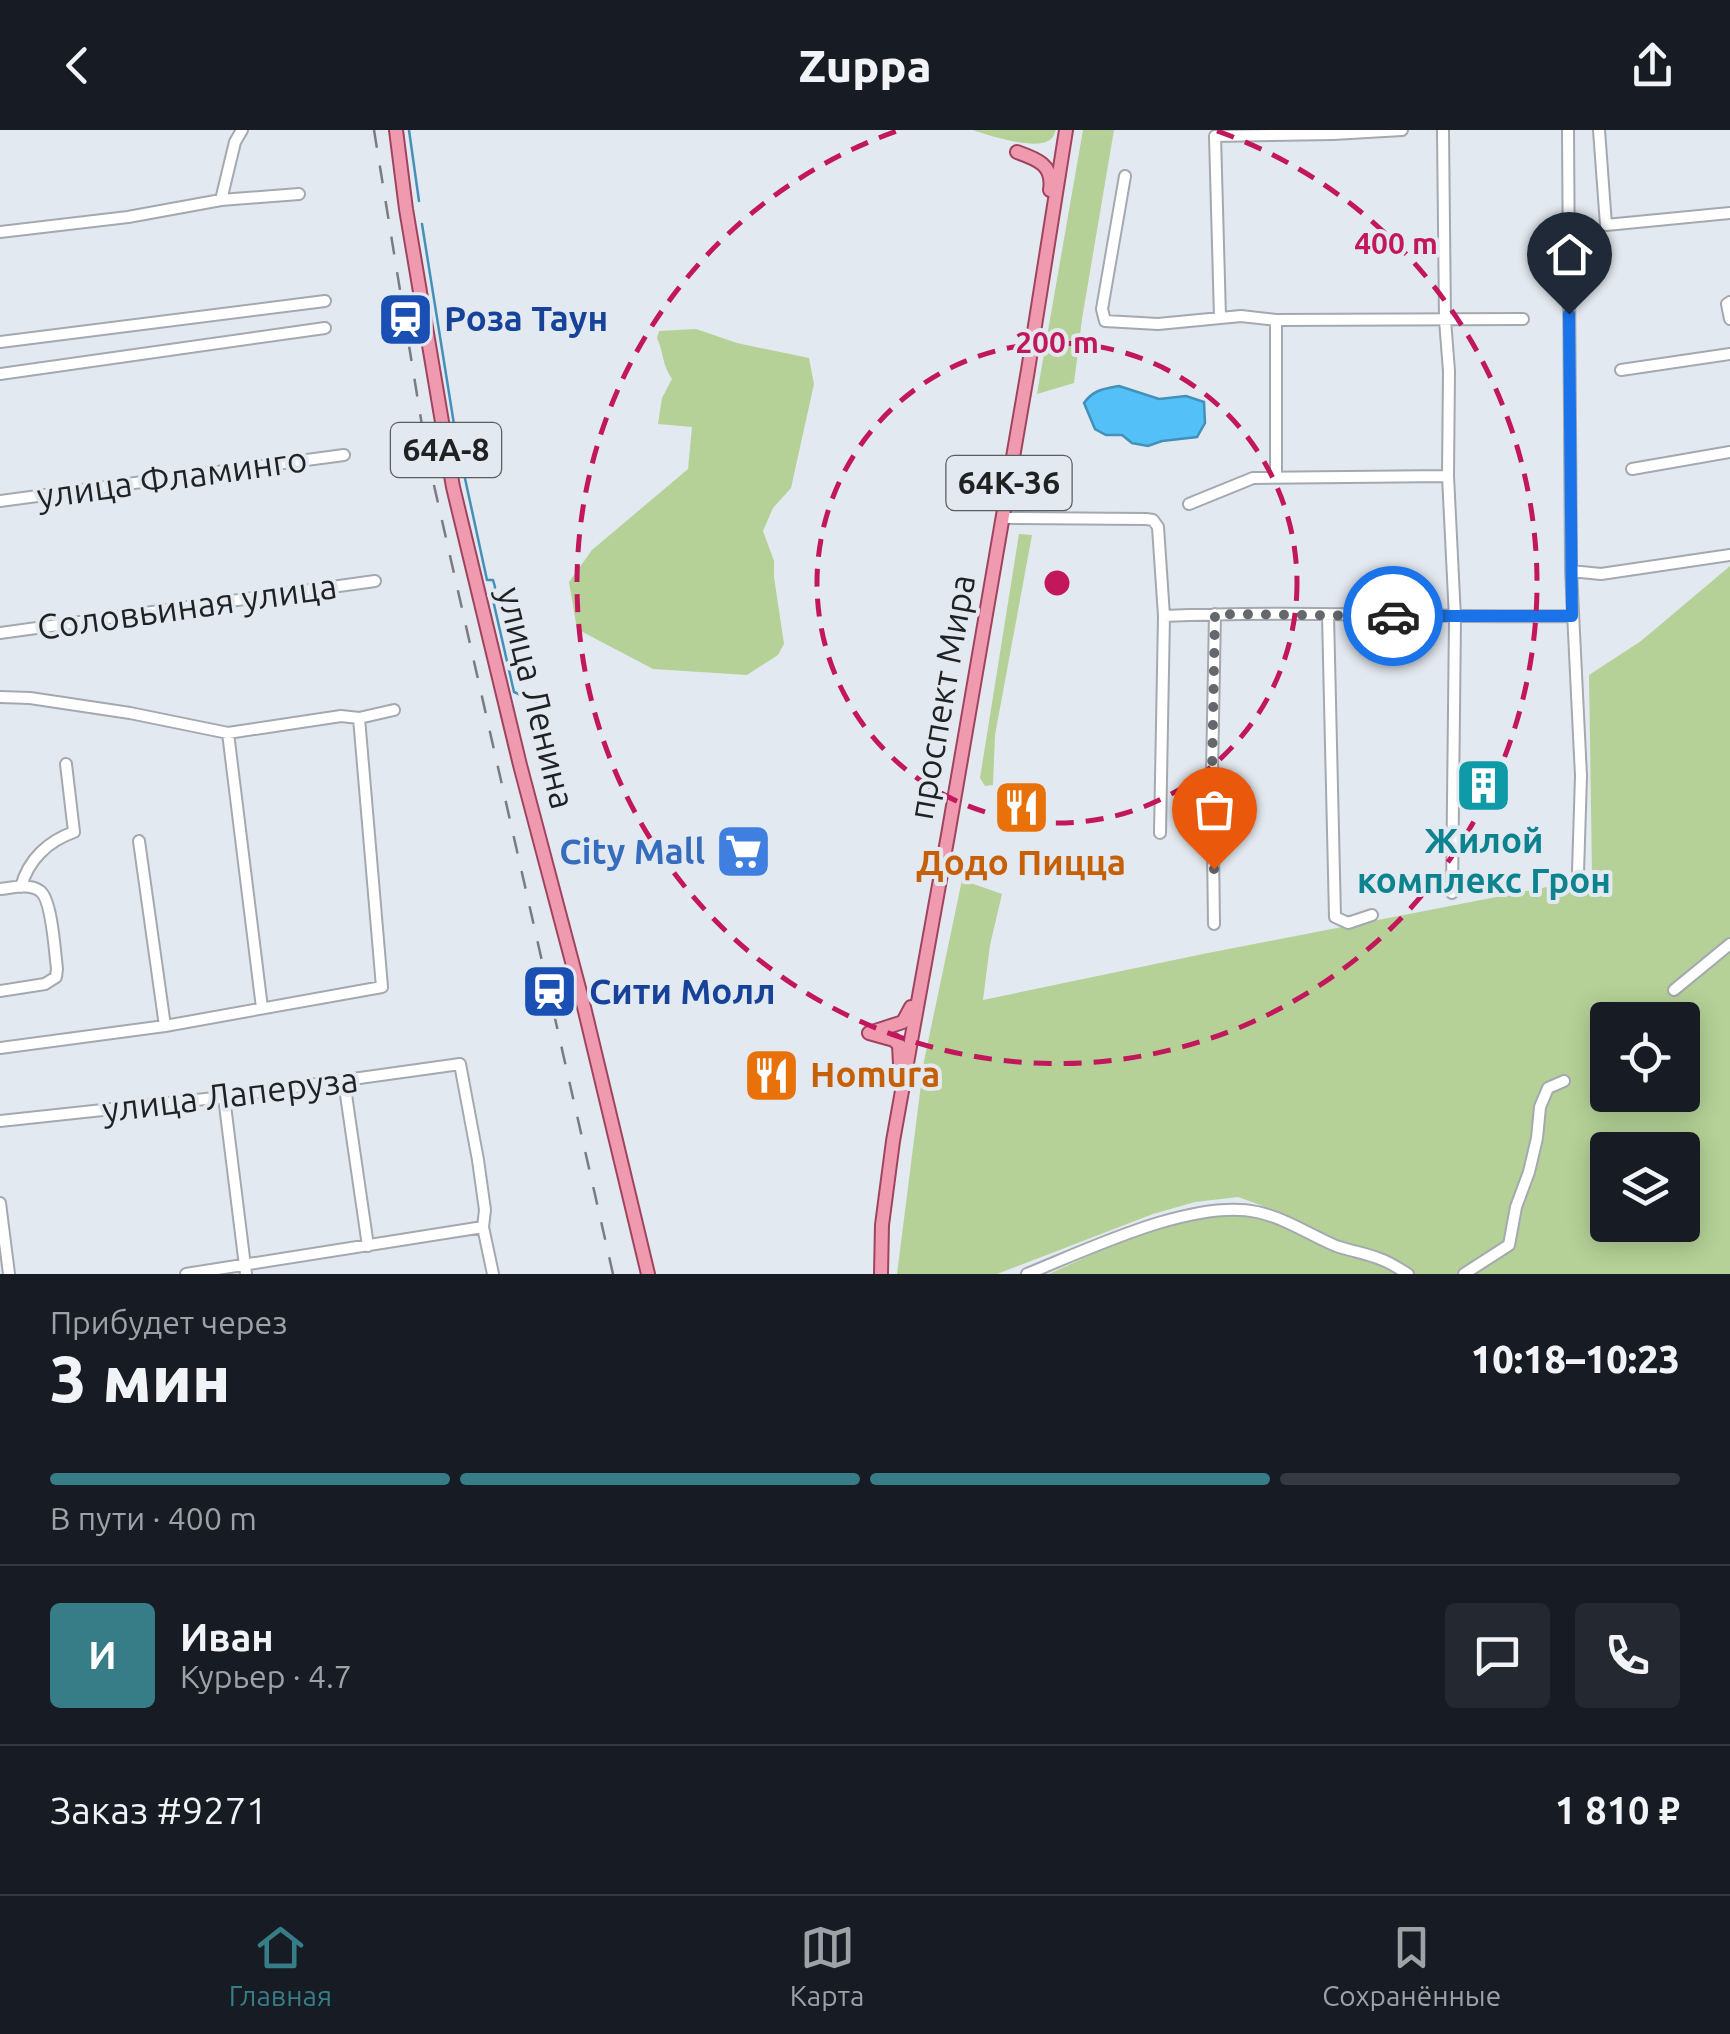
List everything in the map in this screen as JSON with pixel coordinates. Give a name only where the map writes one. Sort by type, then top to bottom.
[{"type":"main road","name":"улица Ленина","points":[[396,130],[452,487],[648,1274]]},
{"type":"main road","points":[[1017,152],[1055,149],[1064,130]]},
{"type":"main road","name":"проспект Мира","points":[[880,1274],[882,1225],[900,1098],[1003,518],[1064,130]]},
{"type":"main road","points":[[1017,152],[1060,158]]},
{"type":"main road","points":[[1017,152],[1042,161],[1050,174],[1046,218],[1049,234]]},
{"type":"main road","points":[[867,1033],[903,1022],[924,966]]},
{"type":"main road","points":[[867,1033],[912,1032]]},
{"type":"main road","points":[[867,1033],[900,1044],[900,1098]]},
{"type":"street","points":[[221,200],[235,142],[242,130]]},
{"type":"street","points":[[1220,317],[1215,136],[1402,130]]},
{"type":"street","points":[[1443,130],[1448,476],[1455,618],[1452,893]]},
{"type":"street","points":[[1568,130],[1571,571],[1581,776],[1578,872]]},
{"type":"street","points":[[1600,130],[1606,225],[1730,213]]},
{"type":"street","points":[[1125,176],[1102,309],[1105,321],[1158,324],[1241,316],[1276,320],[1522,319]]},
{"type":"street","points":[[0,232],[221,200],[299,194]]},
{"type":"street","points":[[0,342],[325,302]]},
{"type":"street","points":[[1730,302],[1730,320]]},
{"type":"street","points":[[1276,320],[1276,476]]},
{"type":"street","points":[[0,374],[325,328]]},
{"type":"street","points":[[1621,370],[1730,354]]},
{"type":"street","points":[[1632,469],[1730,452]]},
{"type":"street","name":"улица Фламинго","points":[[0,501],[344,455]]},
{"type":"street","points":[[1190,504],[1253,478],[1448,476]]},
{"type":"street","points":[[1003,518],[1153,520],[1158,527],[1164,616],[1160,833]]},
{"type":"street","points":[[1571,571],[1602,574],[1730,554]]},
{"type":"street","name":"Соловьиная улица","points":[[0,632],[374,581]]},
{"type":"street","points":[[1214,924],[1215,614]]},
{"type":"street","points":[[1328,615],[1335,917],[1348,923],[1372,916]]},
{"type":"street","points":[[1164,616],[1572,616]]},
{"type":"street","points":[[0,697],[96,708],[228,733],[394,710]]},
{"type":"street","points":[[0,1048],[165,1026],[382,987],[358,718]]},
{"type":"street","points":[[228,733],[262,1008]]},
{"type":"street","points":[[21,887],[26,870],[38,854],[74,832],[66,764]]},
{"type":"street","points":[[139,840],[165,1026]]},
{"type":"street","points":[[0,889],[39,890],[46,900],[56,964],[56,977],[45,984],[0,990]]},
{"type":"street","points":[[1674,990],[1730,944]]},
{"type":"street","name":"улица Лаперуза","points":[[0,1121],[224,1097],[460,1064],[486,1210],[484,1227]]},
{"type":"street","points":[[344,1081],[368,1246]]},
{"type":"street","points":[[1464,1274],[1508,1244],[1537,1138],[1540,1108],[1548,1088],[1564,1081]]},
{"type":"street","points":[[224,1097],[245,1270]]},
{"type":"street","points":[[0,1203],[10,1274]]},
{"type":"street","points":[[1027,1274],[1156,1224],[1200,1212],[1234,1210],[1275,1218],[1334,1245],[1381,1259],[1408,1274]]},
{"type":"street","points":[[186,1274],[245,1270],[484,1227],[493,1274]]},
{"type":"green space","points":[[973,130],[1056,130],[1048,141],[1030,144]]},
{"type":"green space","points":[[1083,130],[1114,130],[1074,383],[1037,394]]},
{"type":"green space","points":[[696,329],[737,343],[809,358],[814,384],[791,488],[773,508],[763,531],[774,561],[784,644],[778,655],[747,675],[653,669],[577,629],[569,582],[592,550],[688,469],[692,427],[658,424],[662,398],[672,379],[657,338],[659,331]]},
{"type":"green space","points":[[1019,534],[1032,535],[995,735],[993,785],[985,786],[980,778]]},
{"type":"green space","points":[[1730,566],[1730,1274],[1049,1274],[1182,1220],[1233,1211],[1306,1231],[1277,1211],[1238,1197],[1195,1202],[1153,1214],[997,1274],[897,1274],[924,1061],[962,880],[1002,894],[983,1000],[1592,876],[1589,675],[1641,641]]},
{"type":"water","points":[[1119,386],[1159,399],[1186,396],[1204,402],[1205,423],[1197,437],[1148,446],[1132,443],[1122,435],[1106,435],[1095,429],[1084,403],[1103,389]]},
{"type":"waterway","points":[[409,130],[419,201]]},
{"type":"waterway","points":[[422,224],[457,443]]},
{"type":"waterway","points":[[461,460],[487,580],[493,580],[495,587],[493,600],[514,692],[540,703],[543,713]]},
{"type":"waterway","points":[[546,732],[547,753]]},
{"type":"railway","points":[[374,130],[426,450],[613,1274]]},
{"type":"way so far","points":[[1214,869],[1215,614],[1393,616]]},
{"type":"place","name":"Роза Таун","points":[[405,319]]},
{"type":"place","name":"Жилой комплекс Грон","points":[[1484,785]]},
{"type":"place","name":"Додо Пицца","points":[[1021,807]]},
{"type":"place","name":"City Mall","points":[[744,852]]},
{"type":"place","name":"Сити Молл","points":[[550,992]]},
{"type":"place","name":"Homura","points":[[771,1075]]},
{"type":"route","points":[[1393,616],[1572,616],[1569,314]]}]
